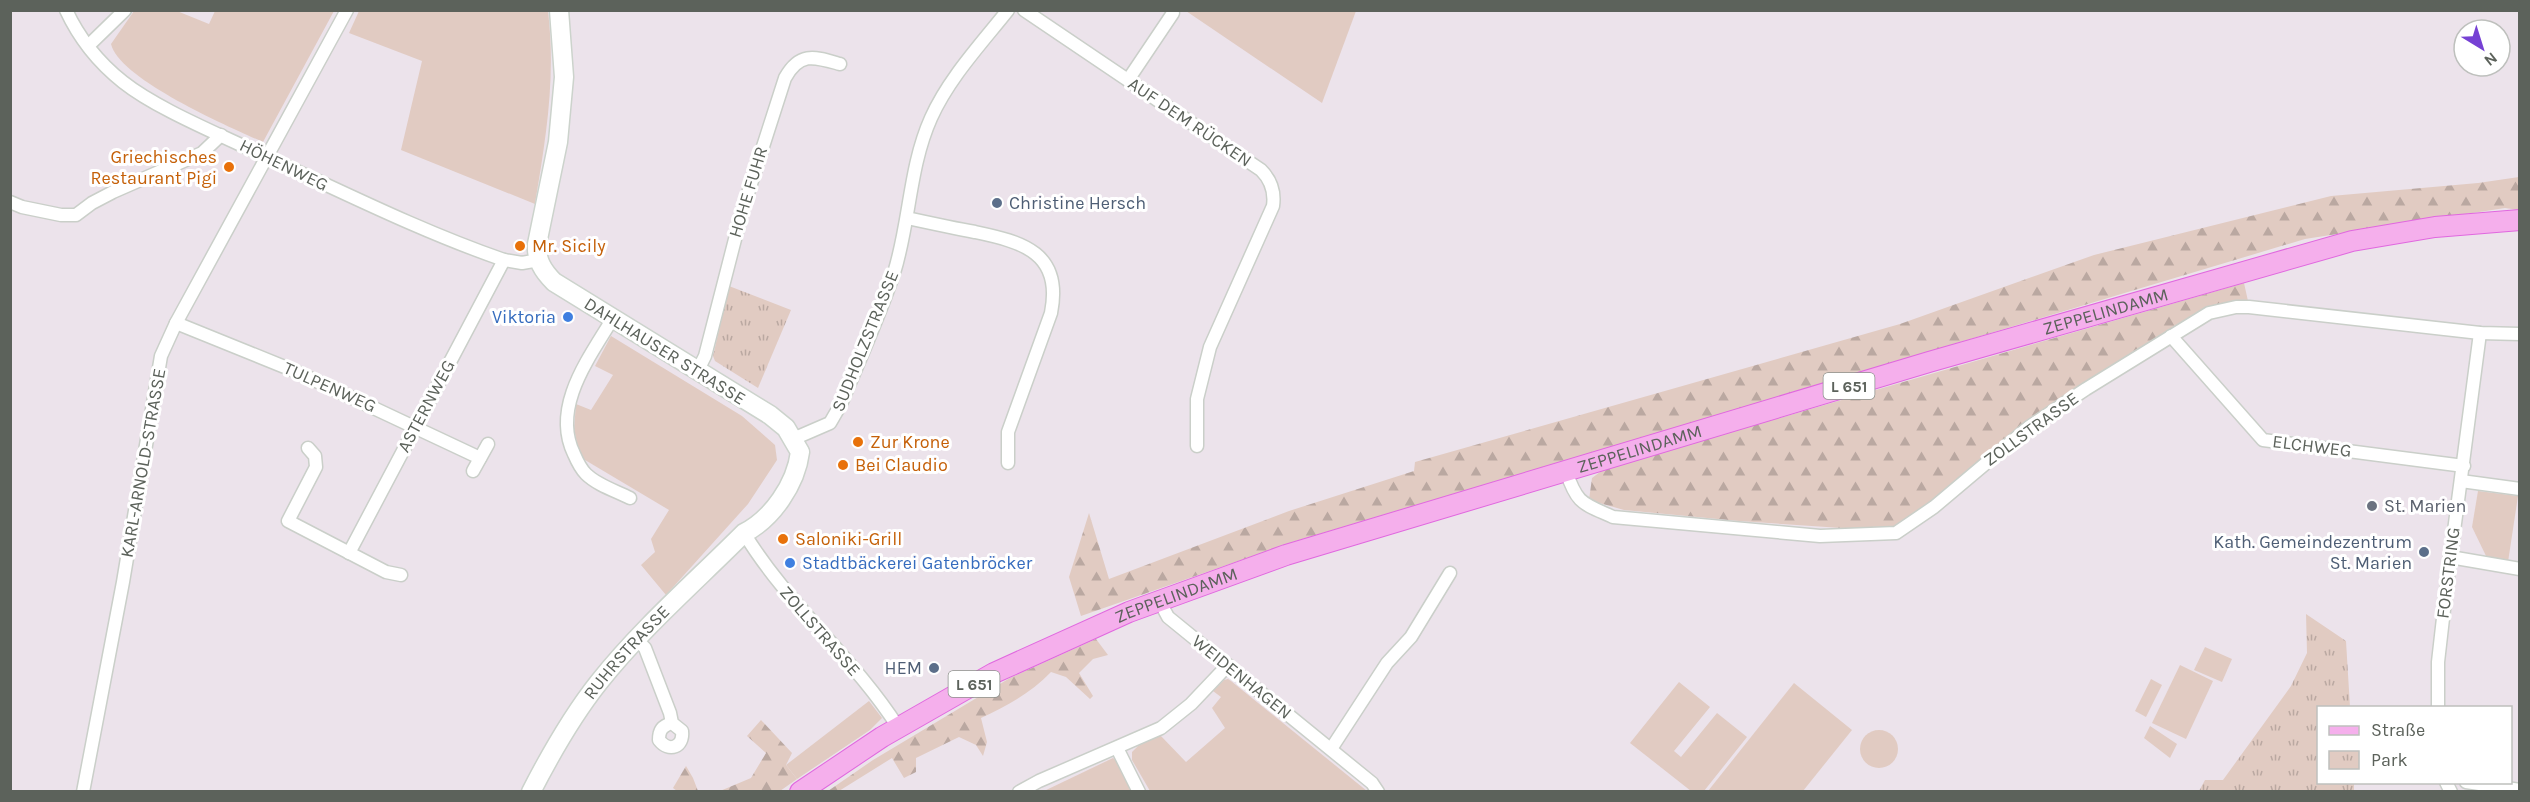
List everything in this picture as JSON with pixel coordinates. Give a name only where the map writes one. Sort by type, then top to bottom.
[{"type":"main road","name":"ZEPPELINDAMM","points":[[800,792],[898,727],[994,673],[1067,638],[1159,600],[1286,555],[2034,331],[2352,241],[2435,227],[2520,220]]},
{"type":"street","name":"HÖHENWEG","points":[[66,10],[88,46],[125,83],[143,95],[372,207],[467,247],[504,260],[522,263],[538,260]]},
{"type":"street","points":[[88,46],[125,10]]},
{"type":"street","name":"KARL-ARNOLD-STRASSE","points":[[83,792],[123,582],[161,356],[176,323],[347,10]]},
{"type":"street","points":[[538,260],[537,244],[559,131],[564,78],[559,10]]},
{"type":"street","name":"SUDHOLZSTRASSE","points":[[793,439],[830,423],[841,404],[894,272],[907,218],[913,179],[931,118],[964,66],[1008,10]]},
{"type":"street","name":"AUF DEM RÜCKEN","points":[[1024,10],[1261,170],[1270,182],[1274,193],[1273,206],[1237,283],[1207,356],[1197,399],[1197,446]]},
{"type":"street","points":[[1128,80],[1173,13]]},
{"type":"street","name":"HOHE FUHR","points":[[698,370],[705,356],[742,212],[785,78],[790,69],[806,58],[816,57],[840,64]]},
{"type":"street","points":[[10,202],[22,207],[61,215],[76,215],[113,192],[202,153],[221,135]]},
{"type":"street","points":[[907,218],[1022,244],[1042,260],[1052,280],[1054,300],[1051,313],[1008,432],[1008,463]]},
{"type":"street","name":"ASTERNWEG","points":[[349,554],[504,260]]},
{"type":"street","name":"DAHLHAUSER STRASSE","points":[[538,260],[554,282],[770,416],[786,428],[793,439]]},
{"type":"street","name":"ZOLLSTRASSE","points":[[1566,471],[1573,494],[1587,505],[1613,517],[1820,536],[1896,532],[1934,507],[2029,427],[2209,313],[2236,307],[2480,333],[2520,334]]},
{"type":"street","points":[[613,318],[588,359],[571,396],[567,429],[572,450],[585,474],[630,498]]},
{"type":"street","name":"TULPENWEG","points":[[176,323],[297,372],[480,458]]},
{"type":"street","name":"FORSTRING","points":[[2438,706],[2438,663],[2480,333]]},
{"type":"street","name":"ELCHWEG","points":[[2170,336],[2263,440],[2464,466]]},
{"type":"street","name":"RUHRSTRASSE","points":[[531,792],[576,714],[607,672],[744,533],[757,527],[792,482],[800,452],[793,439]]},
{"type":"street","points":[[473,471],[488,444]]},
{"type":"street","points":[[308,448],[316,458],[316,467],[288,520],[349,554],[386,572],[401,575]]},
{"type":"street","points":[[2461,481],[2520,489]]},
{"type":"street","name":"ZOLLSTRASSE","points":[[744,533],[767,570],[874,693],[898,727]]},
{"type":"street","points":[[2450,557],[2520,569]]},
{"type":"street","points":[[1331,749],[1387,663],[1411,637],[1450,573]]},
{"type":"street","name":"WEIDENHAGEN","points":[[1159,600],[1168,617],[1331,749],[1372,783],[1378,791]]},
{"type":"street","points":[[637,640],[645,648],[670,712],[672,723]]},
{"type":"street","points":[[1019,792],[1039,781],[1161,728],[1191,704],[1228,665]]},
{"type":"street","points":[[1117,748],[1139,792]]},
{"type":"street","points":[[2474,784],[2520,790]]},
{"type":"green space","points":[[134,11],[177,11],[209,24],[215,11],[334,11],[263,142],[177,100],[133,72],[118,58],[111,44]]},
{"type":"green space","points":[[359,11],[548,11],[550,84],[546,131],[535,204],[401,150],[422,61],[349,33]]},
{"type":"green space","points":[[1186,11],[1356,11],[1322,103]]},
{"type":"green space","points":[[2519,177],[2519,210],[2505,208],[2305,239],[1296,541],[1081,616],[1069,577],[1089,513],[1109,579],[1289,511],[1414,471],[1415,462],[1900,324],[2094,255],[2331,196],[2478,183]]},
{"type":"green space","points":[[2244,283],[2248,301],[2205,308],[2018,430],[1902,526],[1871,530],[1739,521],[1624,510],[1589,500],[1592,478],[1604,469]]},
{"type":"green space","points":[[729,286],[791,310],[758,388],[715,361],[713,356]]},
{"type":"green space","points":[[611,336],[742,416],[775,445],[777,460],[748,504],[666,595],[641,565],[655,552],[651,539],[669,510],[580,457],[574,429],[576,404],[591,410],[613,375],[595,366]]},
{"type":"green space","points":[[2478,491],[2518,496],[2508,562],[2488,560],[2472,527]]},
{"type":"green space","points":[[2306,614],[2346,641],[2350,706],[2317,706],[2317,784],[2354,784],[2354,791],[2199,791],[2205,780],[2223,780],[2291,686],[2307,653]]},
{"type":"green space","points":[[1096,639],[1108,655],[1093,659],[1079,673],[1093,696],[1090,699],[1066,677],[1051,672],[1019,698],[981,718],[987,742],[983,756],[976,745],[959,737],[916,758],[916,772],[904,778],[892,758],[839,791],[828,791],[873,760],[1010,678]]},
{"type":"green space","points":[[2205,647],[2232,659],[2222,682],[2194,670]]},
{"type":"green space","points":[[2180,665],[2213,681],[2186,739],[2152,723]]},
{"type":"green space","points":[[1228,679],[1367,791],[1150,791],[1132,760],[1132,752],[1138,746],[1160,735],[1186,762],[1225,728],[1212,708],[1221,697],[1213,691]]},
{"type":"green space","points":[[2151,679],[2162,685],[2146,717],[2135,711]]},
{"type":"green space","points":[[1679,682],[1710,707],[1674,751],[1681,757],[1717,713],[1747,737],[1704,791],[1691,791],[1630,743]]},
{"type":"green space","points":[[1794,683],[1852,730],[1803,791],[1708,791]]},
{"type":"green space","points":[[869,701],[882,718],[870,730],[797,779],[786,765]]},
{"type":"green space","points":[[761,720],[792,753],[786,765],[797,779],[780,791],[720,791],[751,778],[766,753],[747,736]]},
{"type":"green space","points":[[2150,726],[2177,744],[2170,758],[2144,738]]},
{"type":"green space","points":[[1879,730],[1892,736],[1898,749],[1892,762],[1879,768],[1866,762],[1860,749],[1866,736]]},
{"type":"green space","points":[[1113,758],[1119,763],[1134,792],[1042,792]]},
{"type":"green space","points":[[686,766],[698,791],[677,791],[673,788]]},
{"type":"place","name":"Griechisches Restaurant Pigi","points":[[229,167]]},
{"type":"place","name":"Christine Hersch","points":[[997,203]]},
{"type":"place","name":"Mr. Sicily","points":[[520,246]]},
{"type":"place","name":"Viktoria","points":[[568,317]]},
{"type":"place","name":"Zur Krone","points":[[858,442]]},
{"type":"place","name":"Bei Claudio","points":[[843,465]]},
{"type":"place","name":"St. Marien","points":[[2372,506]]},
{"type":"place","name":"Saloniki-Grill","points":[[783,539]]},
{"type":"place","name":"Kath. Gemeindezentrum St. Marien","points":[[2424,552]]},
{"type":"place","name":"Stadtbäckerei Gatenbröcker","points":[[790,563]]},
{"type":"place","name":"HEM","points":[[934,668]]}]
